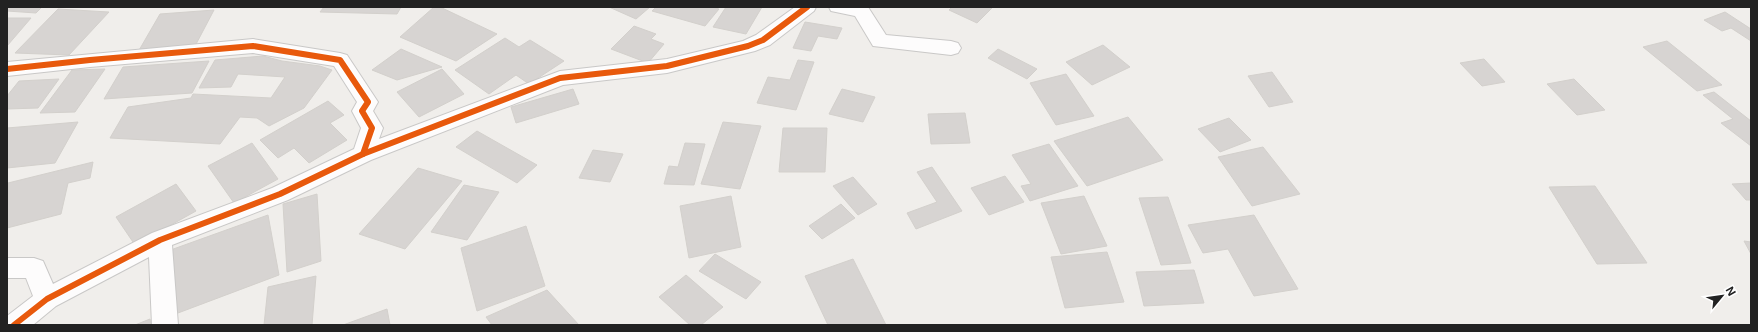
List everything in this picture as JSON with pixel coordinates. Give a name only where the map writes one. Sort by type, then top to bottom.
[{"type":"street","points":[[14,325],[47,300],[160,240],[280,194],[363,154],[560,78],[667,66],[748,46],[763,40],[807,7]]},
{"type":"street","points":[[838,7],[861,12],[880,41],[951,48]]},
{"type":"street","points":[[7,69],[90,60],[253,46],[340,60],[368,102],[362,111],[372,128],[363,154]]},
{"type":"street","points":[[160,240],[165,325]]},
{"type":"street","points":[[7,268],[34,268],[47,300]]},
{"type":"building","points":[[7,7],[42,7],[36,13],[7,11]]},
{"type":"building","points":[[324,7],[401,7],[397,14],[320,12]]},
{"type":"building","points":[[434,7],[440,7],[497,34],[456,61],[400,37]]},
{"type":"building","points":[[609,7],[650,7],[636,19]]},
{"type":"building","points":[[656,7],[712,7],[719,9],[705,26],[652,11]]},
{"type":"building","points":[[726,7],[762,7],[746,34],[713,27]]},
{"type":"building","points":[[952,7],[993,7],[977,23],[949,10]]},
{"type":"building","points":[[58,9],[109,12],[69,55],[15,53]]},
{"type":"building","points":[[214,10],[194,48],[138,52],[160,14]]},
{"type":"building","points":[[1725,12],[1751,29],[1751,41],[1731,28],[1722,31],[1704,20]]},
{"type":"building","points":[[7,18],[31,18],[7,46]]},
{"type":"building","points":[[805,22],[842,28],[837,39],[818,36],[811,51],[793,48]]},
{"type":"building","points":[[634,26],[656,34],[651,39],[664,44],[648,63],[611,49]]},
{"type":"building","points":[[505,38],[519,47],[530,40],[564,61],[529,84],[516,75],[489,94],[455,70]]},
{"type":"building","points":[[1667,41],[1722,85],[1697,91],[1643,47]]},
{"type":"building","points":[[1103,45],[1130,67],[1092,85],[1066,62]]},
{"type":"building","points":[[401,49],[442,67],[397,80],[372,70]]},
{"type":"building","points":[[998,49],[1037,69],[1027,79],[988,58]]},
{"type":"building","points":[[263,56],[282,61],[320,66],[332,70],[304,108],[269,126],[257,118],[240,117],[220,144],[110,138],[128,107],[191,98],[193,94],[271,98],[285,77],[238,74],[231,87],[199,88],[215,60]]},
{"type":"building","points":[[1484,59],[1505,82],[1482,86],[1460,63]]},
{"type":"building","points":[[798,60],[814,62],[796,110],[757,103],[768,77],[790,80]]},
{"type":"building","points":[[209,61],[192,93],[104,99],[123,67]]},
{"type":"building","points":[[105,69],[75,112],[40,113],[72,70]]},
{"type":"building","points":[[442,69],[464,94],[419,117],[397,92]]},
{"type":"building","points":[[1272,72],[1293,102],[1269,107],[1248,76]]},
{"type":"building","points":[[1066,74],[1094,116],[1056,125],[1030,83]]},
{"type":"building","points":[[59,79],[38,108],[7,109],[7,96],[19,81]]},
{"type":"building","points":[[1574,79],[1605,110],[1577,115],[1547,84]]},
{"type":"building","points":[[573,89],[579,104],[516,123],[511,107]]},
{"type":"building","points":[[842,89],[875,97],[863,122],[829,114]]},
{"type":"building","points":[[1714,92],[1751,121],[1751,146],[1721,123],[1733,119],[1703,95]]},
{"type":"building","points":[[328,101],[344,115],[330,123],[347,140],[309,163],[294,148],[278,158],[260,140]]},
{"type":"building","points":[[965,113],[970,143],[931,144],[928,114]]},
{"type":"building","points":[[1128,117],[1163,160],[1087,186],[1054,141]]},
{"type":"building","points":[[1229,118],[1251,140],[1220,152],[1198,129]]},
{"type":"building","points":[[78,122],[55,163],[7,168],[7,128]]},
{"type":"building","points":[[723,122],[761,126],[740,189],[701,184]]},
{"type":"building","points":[[783,128],[827,128],[825,172],[779,172]]},
{"type":"building","points":[[477,131],[537,165],[517,183],[456,147]]},
{"type":"building","points":[[252,143],[278,179],[234,203],[208,166]]},
{"type":"building","points":[[685,143],[705,144],[694,185],[664,184],[669,166],[678,167]]},
{"type":"building","points":[[1049,144],[1078,186],[1030,201],[1021,186],[1031,184],[1012,155]]},
{"type":"building","points":[[1263,147],[1300,194],[1252,206],[1218,157]]},
{"type":"building","points":[[593,150],[623,154],[610,182],[579,178]]},
{"type":"building","points":[[93,162],[90,178],[68,183],[61,214],[7,228],[8,183]]},
{"type":"building","points":[[932,167],[962,211],[916,229],[907,213],[937,202],[917,172]]},
{"type":"building","points":[[418,168],[462,181],[405,249],[359,234]]},
{"type":"building","points":[[1005,176],[1024,202],[989,215],[971,188]]},
{"type":"building","points":[[853,177],[877,204],[858,215],[833,186]]},
{"type":"building","points":[[1751,183],[1751,200],[1746,200],[1732,184]]},
{"type":"building","points":[[176,184],[196,211],[135,245],[116,217]]},
{"type":"building","points":[[464,185],[499,192],[467,240],[431,232]]},
{"type":"building","points":[[1595,186],[1647,263],[1597,264],[1549,187]]},
{"type":"building","points":[[317,194],[321,261],[287,272],[283,204]]},
{"type":"building","points":[[731,196],[741,247],[689,258],[680,206]]},
{"type":"building","points":[[1084,196],[1107,246],[1061,254],[1041,203]]},
{"type":"building","points":[[1168,197],[1191,263],[1161,265],[1139,198]]},
{"type":"building","points":[[841,204],[855,218],[822,239],[809,226]]},
{"type":"building","points":[[268,215],[279,275],[170,316],[165,252]]},
{"type":"building","points":[[1254,215],[1298,289],[1254,296],[1228,249],[1203,253],[1188,225]]},
{"type":"building","points":[[526,226],[545,286],[477,311],[461,248]]},
{"type":"building","points":[[1744,241],[1751,242],[1751,254]]},
{"type":"building","points":[[1107,252],[1124,302],[1065,308],[1051,257]]},
{"type":"building","points":[[715,254],[761,282],[746,299],[699,271]]},
{"type":"building","points":[[853,259],[886,325],[828,325],[805,276]]},
{"type":"building","points":[[1194,270],[1204,303],[1144,306],[1136,272]]},
{"type":"building","points":[[686,275],[723,307],[701,325],[690,325],[659,297]]},
{"type":"building","points":[[316,276],[312,325],[264,325],[268,287]]},
{"type":"building","points":[[547,290],[579,325],[492,325],[486,317]]},
{"type":"building","points":[[387,309],[390,325],[343,325]]},
{"type":"building","points":[[150,319],[151,325],[135,325]]},
{"type":"cycle path","points":[[14,325],[47,299],[160,240],[280,194],[363,154],[560,78],[667,66],[748,46],[763,40],[807,7]]},
{"type":"cycle path","points":[[7,69],[90,60],[253,46],[340,60],[368,102],[362,111],[372,128],[363,154]]}]
